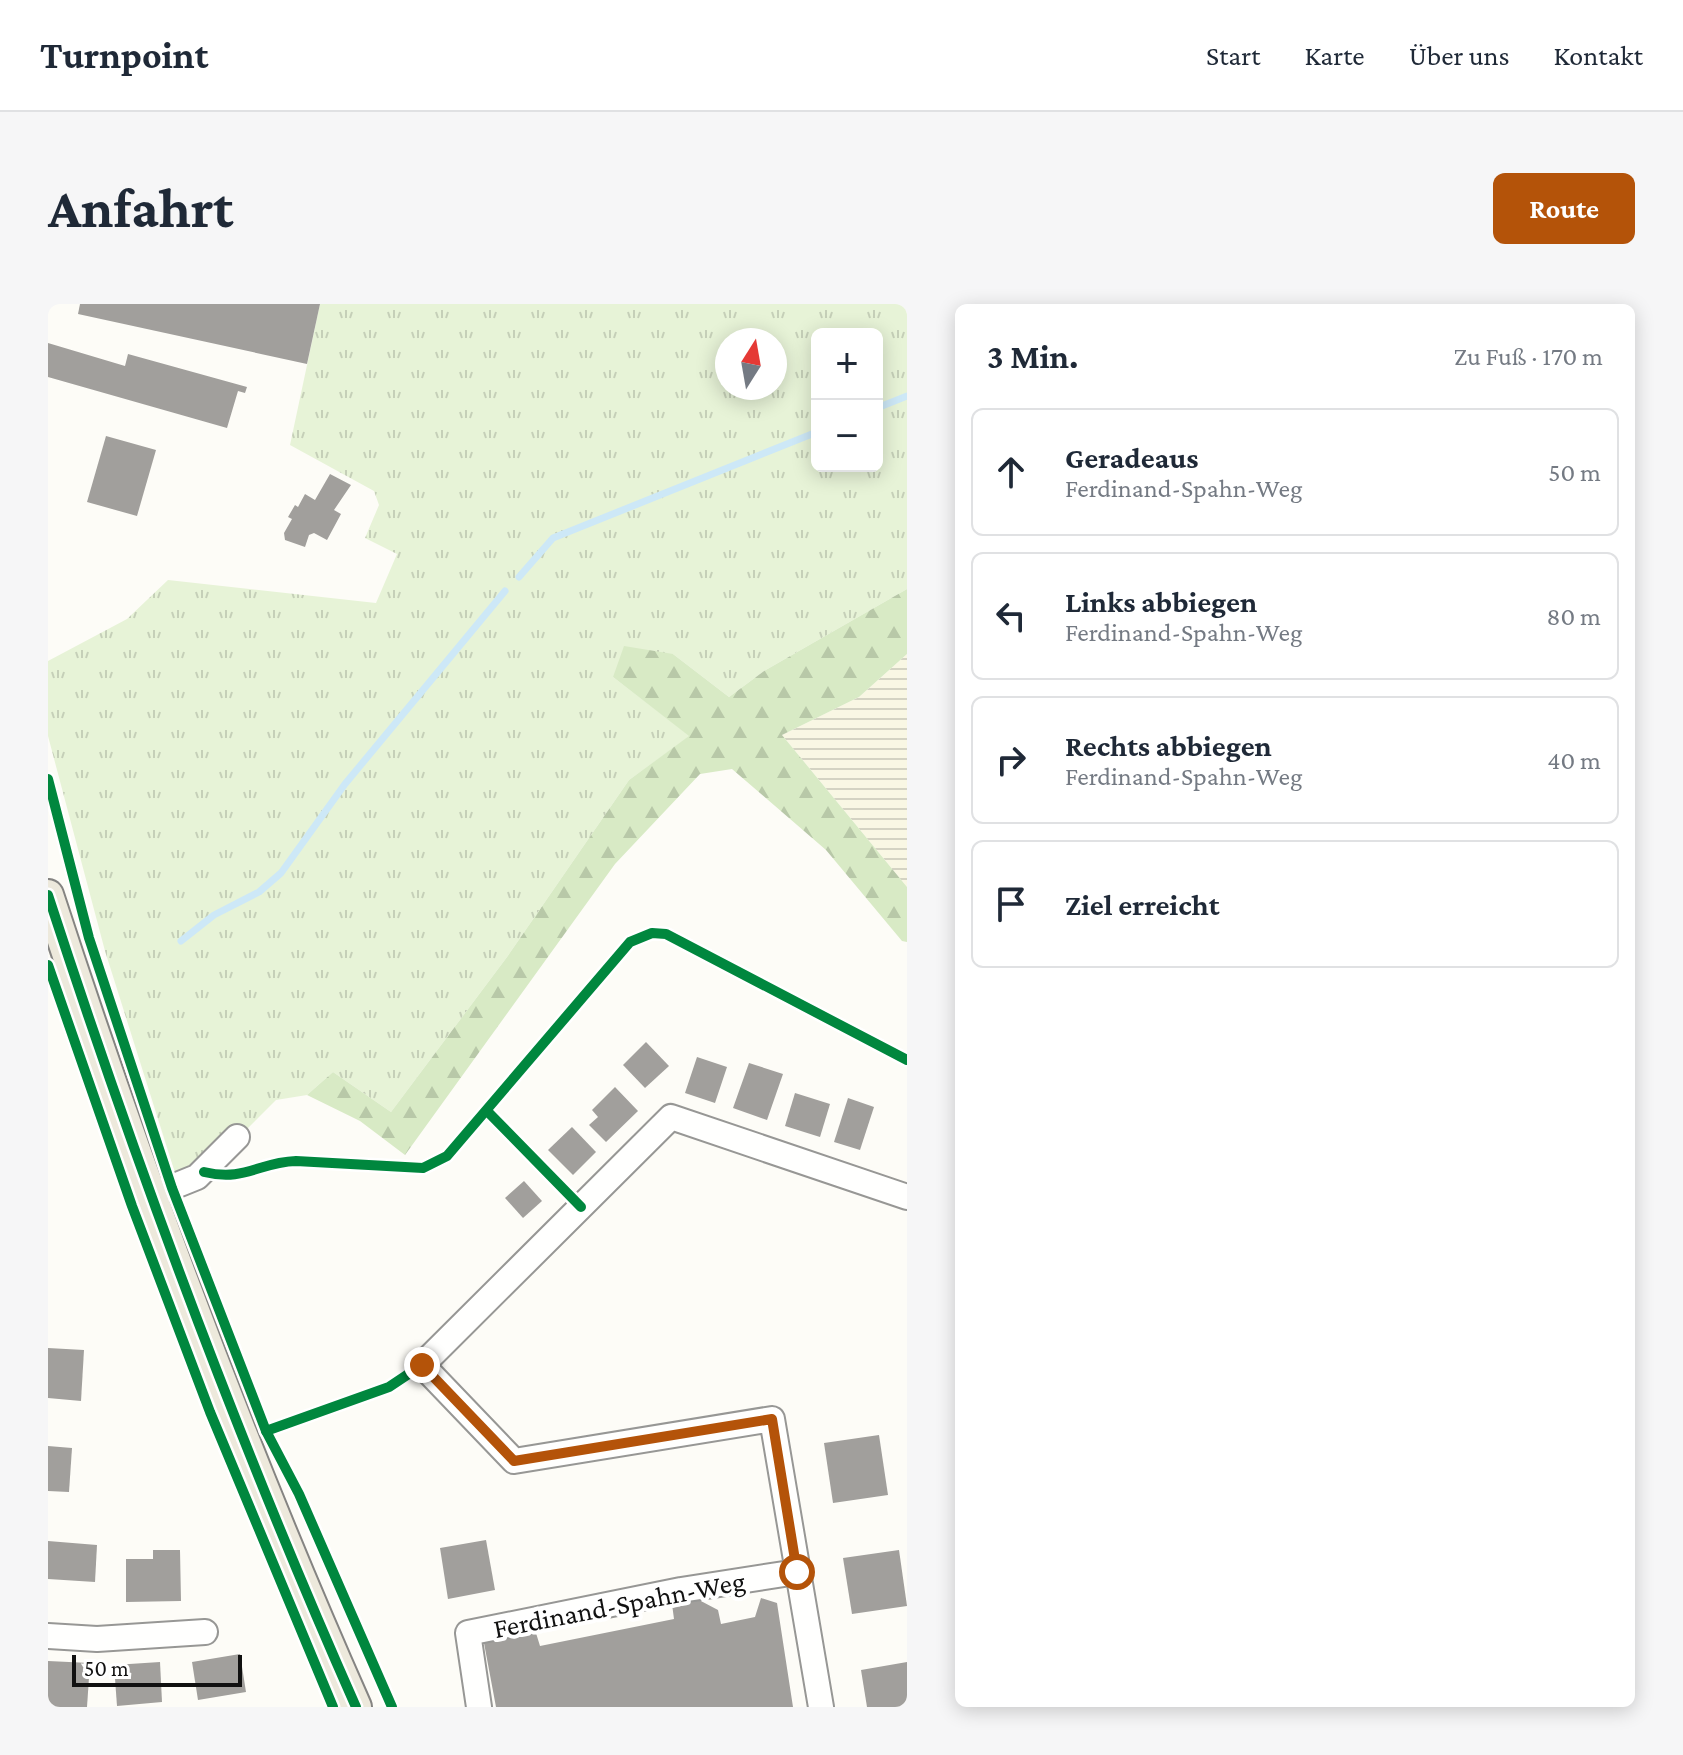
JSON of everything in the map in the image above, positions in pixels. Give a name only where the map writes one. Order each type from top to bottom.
[{"type":"main road","points":[[48,895],[150,1196],[220,1384],[356,1707]]},
{"type":"street","points":[[821,1707],[772,1419],[514,1461],[422,1365],[671,1117],[907,1197]]},
{"type":"street","points":[[150,1196],[197,1177],[237,1137]]},
{"type":"street","name":"Ferdinand-Spahn-Weg","points":[[479,1707],[468,1633],[681,1590],[797,1572]]},
{"type":"street","points":[[48,1636],[97,1639],[205,1632]]},
{"type":"shaded area","points":[[907,654],[907,887],[782,735],[859,697]]},
{"type":"green space","points":[[320,304],[907,304],[907,589],[764,671],[729,697],[673,654],[613,677],[690,736],[629,780],[507,957],[391,1112],[333,1072],[307,1095],[276,1100],[246,1130],[198,1167],[176,1176],[105,951],[48,736],[48,661],[127,619],[168,580],[376,603],[397,554],[365,538],[379,505],[374,491],[290,445]]},
{"type":"green space","points":[[907,589],[907,654],[859,697],[782,735],[907,887],[907,942],[902,941],[826,850],[732,769],[700,774],[615,864],[405,1155],[360,1121],[307,1095],[333,1072],[391,1112],[507,957],[629,780],[689,736],[613,677],[624,646],[673,654],[729,697],[764,671]]},
{"type":"building","points":[[80,304],[320,304],[307,364],[78,314]]},
{"type":"building","points":[[48,343],[125,366],[128,354],[247,387],[245,393],[238,391],[227,428],[48,377]]},
{"type":"building","points":[[106,436],[156,450],[137,516],[87,502]]},
{"type":"building","points":[[330,474],[351,485],[334,510],[341,514],[327,540],[314,533],[309,535],[305,547],[285,540],[284,533],[292,519],[288,517],[295,505],[298,507],[305,494],[315,500]]},
{"type":"building","points":[[646,1042],[669,1066],[645,1088],[623,1065]]},
{"type":"building","points":[[697,1057],[727,1067],[715,1103],[685,1093]]},
{"type":"building","points":[[749,1063],[783,1074],[767,1120],[733,1108]]},
{"type":"building","points":[[615,1087],[638,1111],[606,1142],[589,1125],[598,1117],[592,1110]]},
{"type":"building","points":[[795,1093],[830,1104],[820,1137],[785,1126]]},
{"type":"building","points":[[848,1098],[874,1107],[860,1150],[834,1142]]},
{"type":"building","points":[[572,1127],[596,1152],[573,1175],[548,1150]]},
{"type":"building","points":[[524,1181],[542,1201],[523,1218],[505,1198]]},
{"type":"building","points":[[48,1348],[84,1350],[81,1401],[48,1398]]},
{"type":"building","points":[[879,1435],[888,1495],[833,1503],[824,1443]]},
{"type":"building","points":[[48,1446],[72,1448],[69,1492],[48,1491]]},
{"type":"building","points":[[486,1540],[495,1590],[448,1599],[440,1548]]},
{"type":"building","points":[[48,1541],[97,1545],[95,1582],[48,1579]]},
{"type":"building","points":[[153,1550],[180,1550],[181,1601],[126,1602],[126,1559],[153,1559]]},
{"type":"building","points":[[899,1550],[907,1606],[852,1614],[843,1558]]},
{"type":"building","points":[[761,1598],[777,1603],[793,1707],[496,1707],[484,1643],[536,1633],[540,1646],[674,1619],[672,1604],[699,1600],[718,1610],[721,1624],[755,1617]]},
{"type":"building","points":[[240,1654],[246,1692],[198,1700],[192,1662]]},
{"type":"building","points":[[48,1661],[90,1663],[87,1707],[48,1707]]},
{"type":"building","points":[[160,1662],[162,1702],[117,1706],[114,1665]]},
{"type":"building","points":[[907,1662],[907,1707],[867,1707],[861,1670]]},
{"type":"waterway","points":[[883,406],[907,396]]},
{"type":"waterway","points":[[519,577],[553,538],[811,434]]},
{"type":"waterway","points":[[181,941],[214,915],[259,892],[281,873],[345,784],[505,591]]},
{"type":"cycle path","points":[[48,779],[89,938],[172,1188],[266,1431],[299,1494],[392,1707]]},
{"type":"cycle path","points":[[48,895],[154,1203],[230,1406],[356,1707]]},
{"type":"cycle path","points":[[204,1172],[230,1175],[296,1161],[423,1168],[447,1156],[630,942],[652,933],[666,934],[907,1060]]},
{"type":"cycle path","points":[[48,965],[132,1206],[210,1412],[333,1707]]},
{"type":"cycle path","points":[[488,1112],[581,1207]]},
{"type":"cycle path","points":[[266,1431],[389,1387],[422,1365]]},
{"type":"route","points":[[422,1365],[514,1461],[772,1419],[797,1572]]}]
